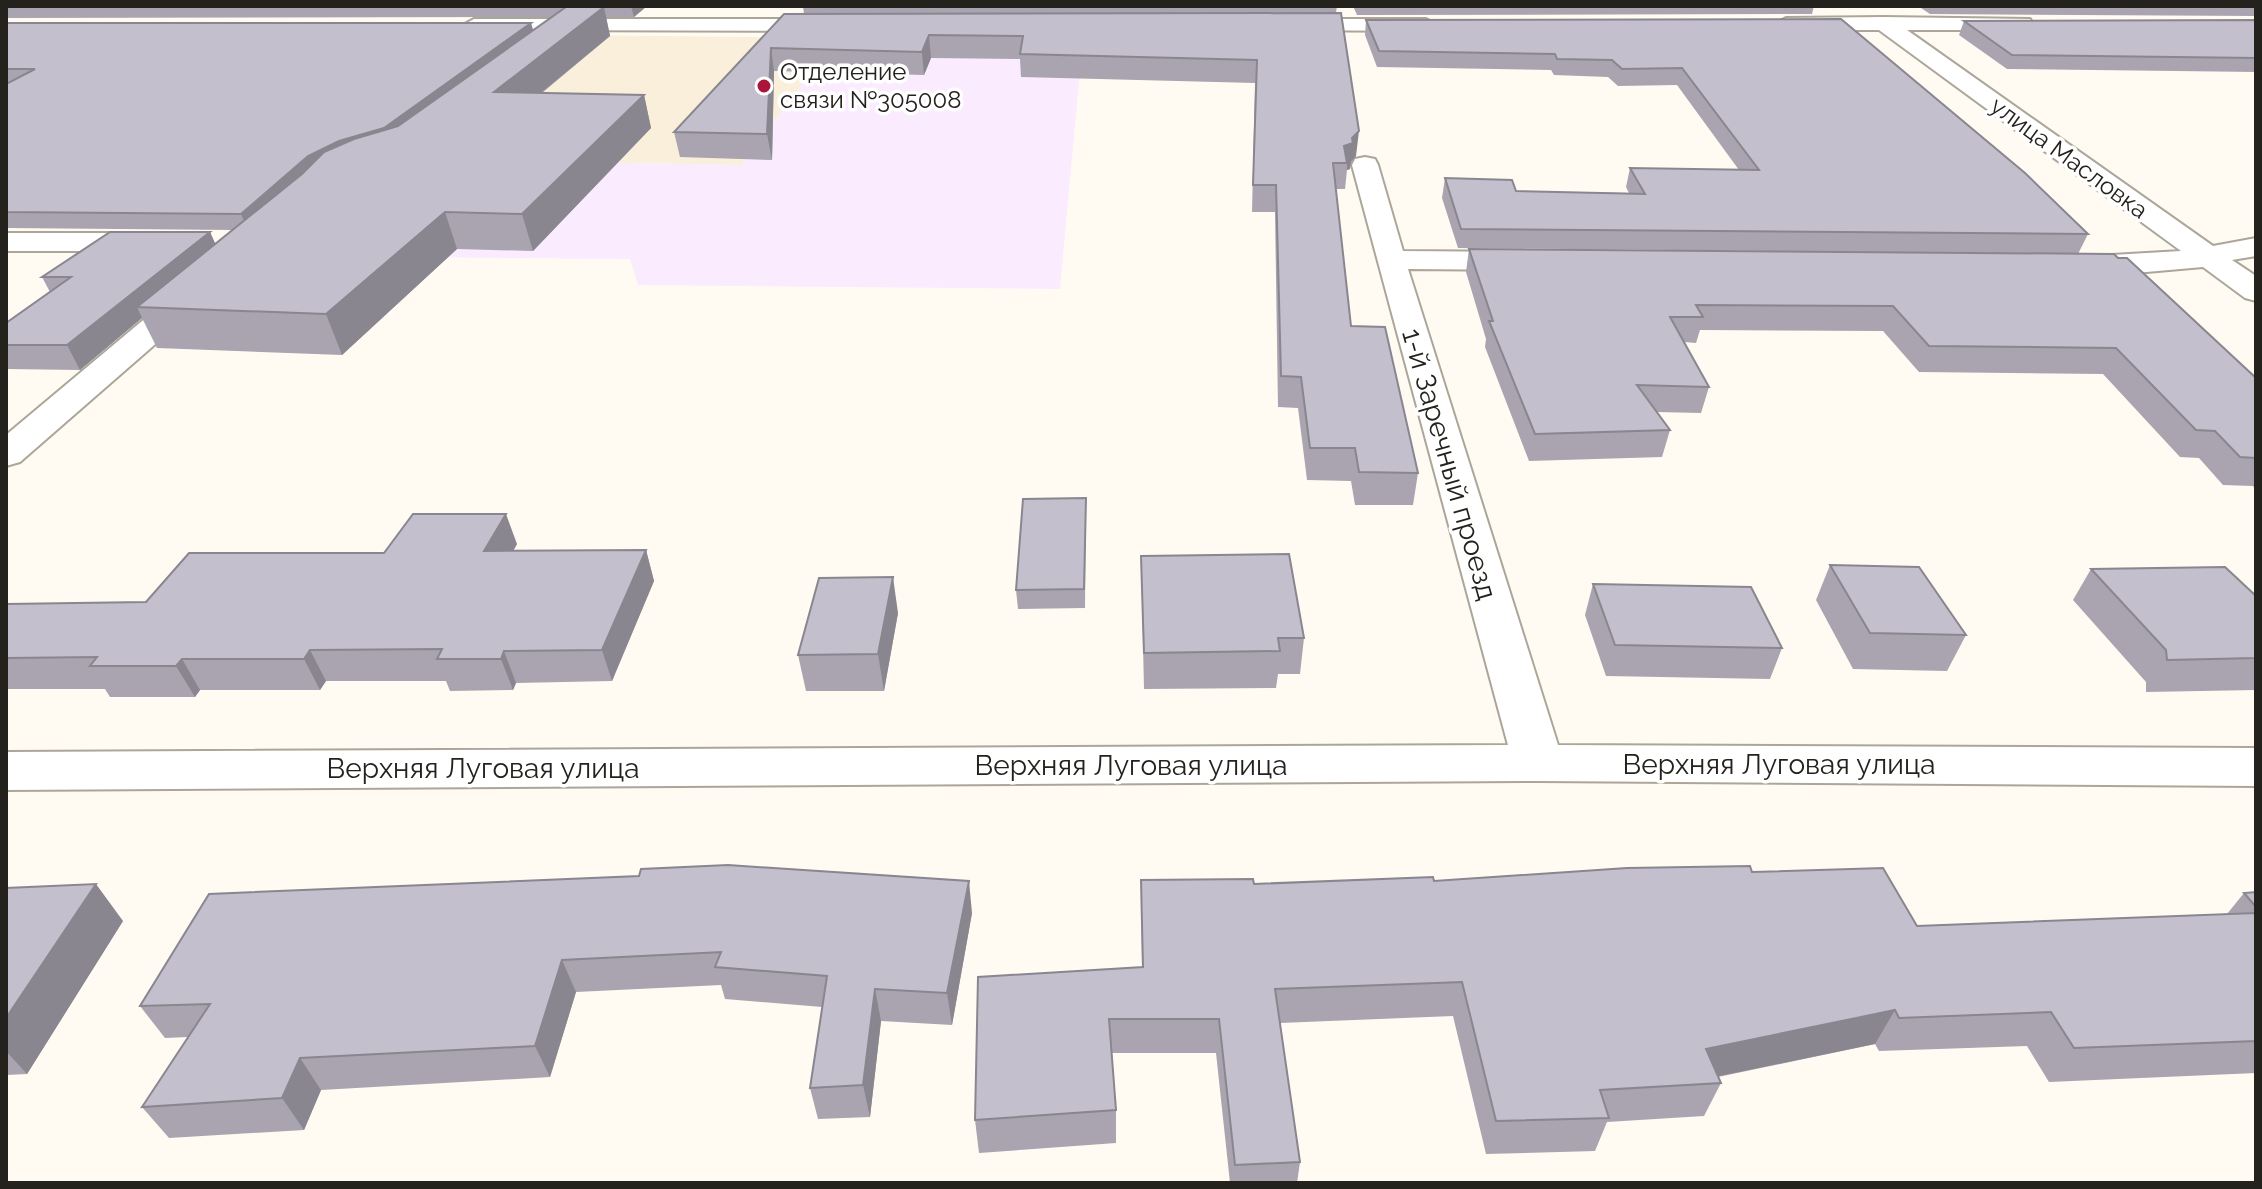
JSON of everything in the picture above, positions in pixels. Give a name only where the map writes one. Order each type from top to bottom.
[{"type":"street","name":"улица Масловка","points":[[1883,23],[2256,291]]},
{"type":"street","points":[[1771,24],[2038,24]]},
{"type":"street","points":[[460,25],[857,25]]},
{"type":"street","points":[[533,52],[569,25]]},
{"type":"street","points":[[1262,25],[1452,25]]},
{"type":"street","name":"1-й Заречный проезд","points":[[1365,165],[1538,763]]},
{"type":"street","points":[[6,242],[192,242]]},
{"type":"street","points":[[2051,266],[2130,266],[2206,257],[2239,247],[2256,247]]},
{"type":"street","points":[[1390,260],[1563,261]]},
{"type":"street","points":[[6,454],[219,273]]},
{"type":"street","name":"Верхняя Луговая улица","points":[[6,771],[1538,763],[2256,767]]},
{"type":"shaded area","points":[[571,35],[837,38],[741,165],[417,159]]},
{"type":"shaded area","points":[[837,38],[1083,38],[1060,289],[638,285],[630,259],[301,256],[417,159],[741,165]]},
{"type":"building","points":[[566,7],[604,7],[494,92],[644,95],[522,214],[445,212],[326,314],[137,307],[302,174],[324,152],[398,126]]},
{"type":"building","points":[[1341,13],[1359,131],[1352,138],[1353,143],[1344,146],[1347,163],[1333,163],[1351,326],[1385,327],[1418,473],[1359,472],[1355,448],[1310,448],[1301,377],[1281,376],[1276,185],[1253,185],[1257,60],[1020,54],[1023,36],[929,35],[922,52],[771,48],[767,134],[674,132],[784,14]]},
{"type":"building","points":[[1841,19],[2025,173],[2088,234],[1461,229],[1445,178],[1512,180],[1516,191],[1645,194],[1630,168],[1759,170],[1682,68],[1622,69],[1612,60],[1557,59],[1555,54],[1379,51],[1366,20]]},
{"type":"building","points":[[2256,20],[2256,58],[2012,55],[1964,21]]},
{"type":"building","points":[[6,23],[531,23],[384,128],[339,141],[308,156],[241,214],[6,212],[6,84],[35,69],[6,69]]},
{"type":"building","points":[[110,232],[210,232],[67,345],[6,345],[6,323],[71,277],[42,277]]},
{"type":"building","points":[[1469,249],[2114,254],[2118,258],[2127,258],[2256,378],[2256,458],[2240,457],[2215,431],[2196,430],[2116,348],[1929,346],[1893,306],[1696,305],[1703,317],[1670,317],[1709,387],[1637,385],[1670,430],[1535,434],[1489,321],[1493,321]]},
{"type":"building","points":[[1086,498],[1084,589],[1016,590],[1023,499]]},
{"type":"building","points":[[413,514],[506,514],[484,551],[646,550],[602,650],[504,651],[501,659],[437,659],[442,649],[310,650],[304,659],[182,659],[176,666],[90,666],[97,657],[6,658],[6,604],[146,602],[189,553],[384,553]]},
{"type":"building","points":[[1289,554],[1304,638],[1278,638],[1280,651],[1144,653],[1141,556]]},
{"type":"building","points":[[1830,565],[1919,567],[1966,635],[1870,633]]},
{"type":"building","points":[[2225,567],[2256,596],[2256,658],[2167,660],[2166,650],[2091,569]]},
{"type":"building","points":[[893,577],[878,654],[798,655],[819,578]]},
{"type":"building","points":[[1593,584],[1751,587],[1782,648],[1615,645]]},
{"type":"building","points":[[728,865],[969,881],[947,993],[875,989],[863,1085],[810,1088],[827,976],[715,967],[721,952],[562,960],[535,1046],[300,1058],[282,1098],[142,1107],[210,1004],[140,1006],[209,894],[639,876],[641,869]]},
{"type":"building","points":[[1750,866],[1752,872],[1883,868],[1917,926],[2256,913],[2256,1041],[2074,1048],[2051,1012],[1899,1018],[1895,1010],[1706,1049],[1721,1083],[1600,1090],[1609,1118],[1496,1121],[1462,982],[1275,989],[1300,1162],[1235,1165],[1219,1019],[1109,1019],[1116,1110],[975,1120],[978,977],[1143,967],[1141,880],[1253,879],[1254,884],[1433,877],[1434,881],[1627,868]]},
{"type":"building","points":[[96,884],[6,1018],[6,888]]},
{"type":"building","points":[[2256,892],[2256,907],[2244,893]]},
{"type":"place","name":"Отделение связи №305008","points":[[764,86]]}]
